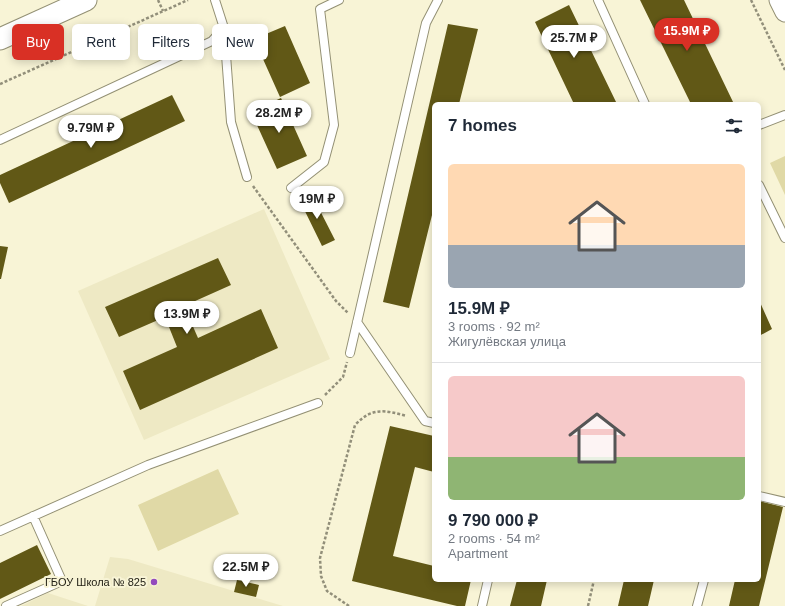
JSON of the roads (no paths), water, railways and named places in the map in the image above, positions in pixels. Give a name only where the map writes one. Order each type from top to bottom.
[{"type":"main road","points":[[0,39],[86,0]]},
{"type":"street","points":[[779,0],[785,12]]},
{"type":"lane","points":[[215,0],[223,24]]},
{"type":"lane","points":[[291,188],[324,162],[334,125],[320,9],[339,0]]},
{"type":"lane","points":[[598,0],[644,102]]},
{"type":"lane","points":[[350,353],[426,23],[435,1]]},
{"type":"lane","points":[[0,140],[212,41]]},
{"type":"lane","points":[[226,60],[231,122],[247,177]]},
{"type":"lane","points":[[761,124],[785,115]]},
{"type":"lane","points":[[761,189],[785,238]]},
{"type":"lane","points":[[357,322],[425,420],[432,422]]},
{"type":"lane","points":[[0,531],[148,465],[318,403]]},
{"type":"lane","points":[[761,496],[785,502]]},
{"type":"lane","points":[[6,606],[62,581],[33,516]]},
{"type":"lane","points":[[482,606],[488,582]]},
{"type":"lane","points":[[698,606],[704,582]]},
{"type":"place","name":"ГБОУ Школа № 825","points":[[154,582]]}]
